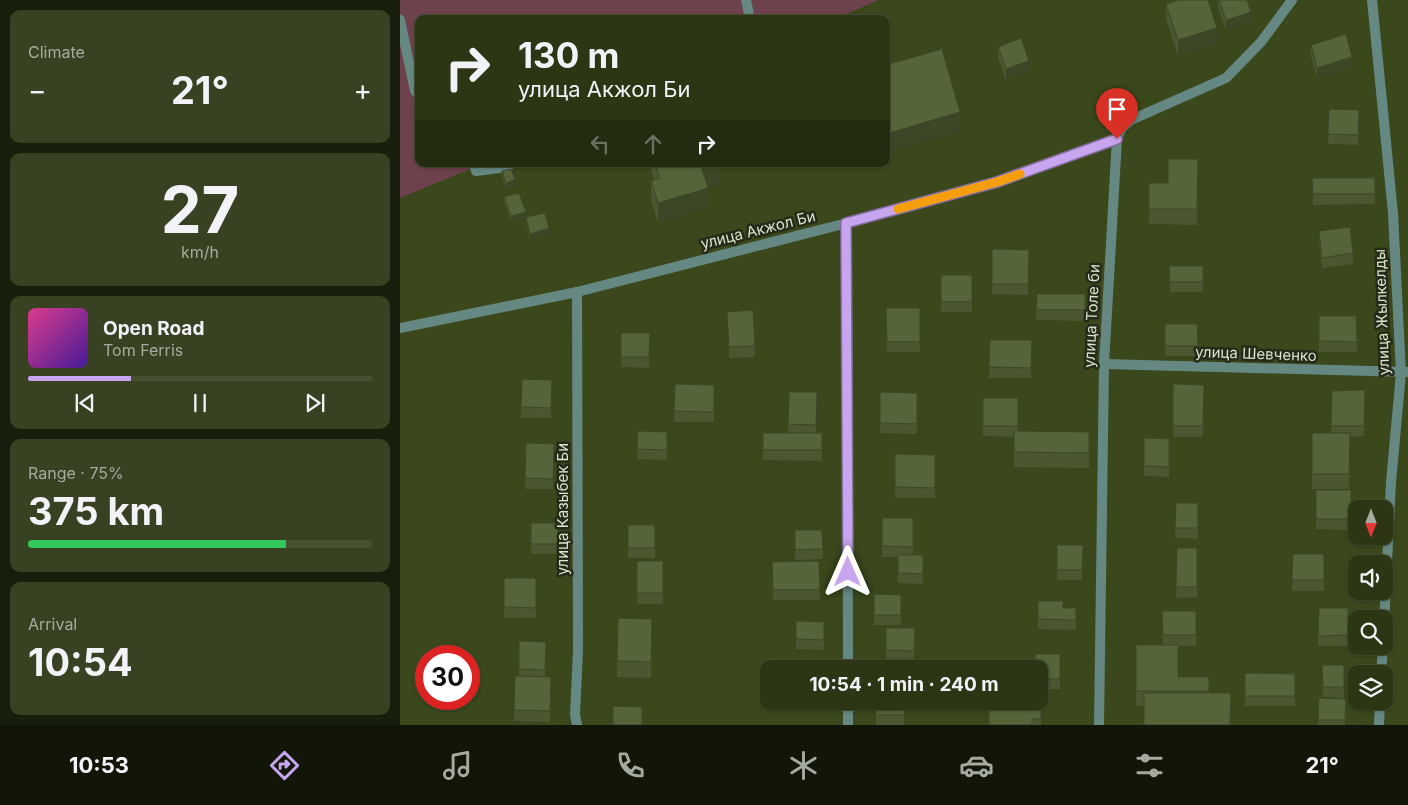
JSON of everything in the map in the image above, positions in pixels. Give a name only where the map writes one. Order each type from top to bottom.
[{"type":"street","points":[[746,0],[749,15]]},
{"type":"street","points":[[1117,139],[1122,128],[1131,120],[1226,78],[1261,42],[1292,0]]},
{"type":"street","name":"улица Жылкелды","points":[[1372,0],[1394,212],[1404,372],[1391,482],[1385,610]]},
{"type":"street","points":[[400,20],[415,91]]},
{"type":"street","name":"улица Акжол Би","points":[[400,328],[577,292],[846,223],[997,182],[1117,139]]},
{"type":"street","name":"улица Толе би","points":[[1099,725],[1104,364],[1117,139]]},
{"type":"street","points":[[475,167],[476,171],[502,167]]},
{"type":"street","points":[[846,223],[848,660]]},
{"type":"street","name":"улица Казыбек Би","points":[[577,292],[578,650],[575,715],[577,725]]},
{"type":"street","name":"улица Шевченко","points":[[1104,364],[1404,372]]},
{"type":"street","points":[[848,710],[848,725]]},
{"type":"street","points":[[1379,725],[1380,710]]},
{"type":"shaded area","points":[[400,0],[879,0],[843,15],[415,15],[415,167],[475,167],[400,198]]},
{"type":"building","points":[[1179,0],[1208,0],[1217,28],[1178,40],[1166,4]]},
{"type":"building","points":[[1219,0],[1247,0],[1251,12],[1226,20]]},
{"type":"building","points":[[1346,34],[1352,57],[1317,68],[1311,45]]},
{"type":"building","points":[[1021,38],[1029,61],[1006,69],[998,47]]},
{"type":"building","points":[[942,49],[960,112],[890,133],[890,64]]},
{"type":"building","points":[[1329,109],[1359,110],[1358,135],[1328,134]]},
{"type":"building","points":[[1168,159],[1198,159],[1197,209],[1149,209],[1149,183],[1168,183]]},
{"type":"building","points":[[656,167],[709,167],[702,169],[708,188],[658,203],[651,181],[660,178]]},
{"type":"building","points":[[511,169],[515,180],[506,183],[502,171]]},
{"type":"building","points":[[1312,178],[1375,178],[1375,194],[1313,194]]},
{"type":"building","points":[[519,193],[526,212],[511,216],[504,197]]},
{"type":"building","points":[[545,213],[549,228],[530,234],[526,217]]},
{"type":"building","points":[[1350,227],[1353,253],[1322,258],[1319,231]]},
{"type":"building","points":[[992,249],[1029,250],[1028,284],[992,284]]},
{"type":"building","points":[[1169,266],[1203,266],[1203,282],[1170,282]]},
{"type":"building","points":[[941,275],[972,275],[972,302],[941,302]]},
{"type":"building","points":[[1037,294],[1085,294],[1085,310],[1036,310]]},
{"type":"building","points":[[886,308],[920,308],[920,342],[887,342]]},
{"type":"building","points":[[753,310],[755,346],[729,347],[727,312]]},
{"type":"building","points":[[1319,316],[1356,316],[1357,342],[1319,341]]},
{"type":"building","points":[[1165,324],[1197,324],[1198,346],[1165,346]]},
{"type":"building","points":[[621,333],[650,333],[649,357],[621,357]]},
{"type":"building","points":[[990,340],[1032,340],[1031,368],[989,367]]},
{"type":"building","points":[[522,379],[552,380],[551,408],[521,407]]},
{"type":"building","points":[[675,384],[714,385],[714,412],[674,411]]},
{"type":"building","points":[[1173,384],[1204,385],[1203,426],[1173,426]]},
{"type":"building","points":[[1365,390],[1364,426],[1331,426],[1332,391]]},
{"type":"building","points":[[789,392],[817,392],[816,425],[788,424]]},
{"type":"building","points":[[880,392],[917,393],[917,424],[880,423]]},
{"type":"building","points":[[983,398],[1018,398],[1018,426],[983,426]]},
{"type":"building","points":[[638,431],[667,432],[667,450],[637,449]]},
{"type":"building","points":[[1014,431],[1089,432],[1089,453],[1014,452]]},
{"type":"building","points":[[763,433],[822,433],[822,450],[763,450]]},
{"type":"building","points":[[1312,433],[1350,433],[1349,474],[1312,474]]},
{"type":"building","points":[[1144,438],[1169,439],[1169,467],[1144,466]]},
{"type":"building","points":[[526,443],[554,444],[553,479],[525,478]]},
{"type":"building","points":[[895,454],[935,455],[935,488],[895,487]]},
{"type":"building","points":[[1316,490],[1351,490],[1351,500],[1348,500],[1348,519],[1316,519]]},
{"type":"building","points":[[1176,503],[1198,503],[1198,528],[1175,528]]},
{"type":"building","points":[[882,518],[913,518],[913,547],[882,546]]},
{"type":"building","points":[[531,523],[558,523],[558,544],[531,544]]},
{"type":"building","points":[[628,525],[655,525],[655,548],[628,548]]},
{"type":"building","points":[[795,530],[822,530],[823,549],[795,550]]},
{"type":"building","points":[[1057,545],[1083,545],[1082,570],[1057,570]]},
{"type":"building","points":[[1177,548],[1197,548],[1197,587],[1176,587]]},
{"type":"building","points":[[1293,554],[1324,554],[1324,580],[1292,580]]},
{"type":"building","points":[[898,555],[923,555],[923,574],[898,573]]},
{"type":"building","points":[[637,561],[663,561],[663,593],[637,593]]},
{"type":"building","points":[[819,561],[820,590],[773,590],[772,562]]},
{"type":"building","points":[[504,578],[536,578],[536,608],[504,607]]},
{"type":"building","points":[[874,594],[901,595],[901,615],[874,615]]},
{"type":"building","points":[[1038,601],[1063,601],[1063,608],[1076,608],[1076,620],[1038,619]]},
{"type":"building","points":[[1319,608],[1348,608],[1348,635],[1318,636]]},
{"type":"building","points":[[1162,611],[1196,611],[1196,635],[1163,635]]},
{"type":"building","points":[[618,618],[652,619],[651,662],[617,661]]},
{"type":"building","points":[[796,621],[824,622],[824,640],[796,639]]},
{"type":"building","points":[[886,628],[915,628],[914,651],[886,650]]},
{"type":"building","points":[[519,641],[546,642],[545,670],[519,669]]},
{"type":"building","points":[[1136,645],[1178,645],[1178,677],[1209,677],[1209,691],[1136,691]]},
{"type":"building","points":[[1035,654],[1060,654],[1060,679],[1048,679],[1048,660],[1035,660]]},
{"type":"building","points":[[1322,665],[1344,665],[1344,687],[1323,687]]},
{"type":"building","points":[[1245,673],[1295,674],[1295,696],[1245,696]]},
{"type":"building","points":[[515,676],[551,677],[550,711],[514,710]]},
{"type":"building","points":[[1144,693],[1231,693],[1230,725],[1144,725]]},
{"type":"building","points":[[1319,698],[1346,699],[1345,720],[1318,720]]},
{"type":"building","points":[[613,706],[642,707],[642,725],[613,725]]},
{"type":"building","points":[[876,710],[904,710],[904,715],[876,715]]},
{"type":"building","points":[[989,710],[1041,710],[1041,719],[1032,719],[1032,725],[989,725]]},
{"type":"slow traffic","points":[[898,209],[1020,174]]},
{"type":"route","points":[[848,572],[846,223],[997,182],[1117,139]]}]
